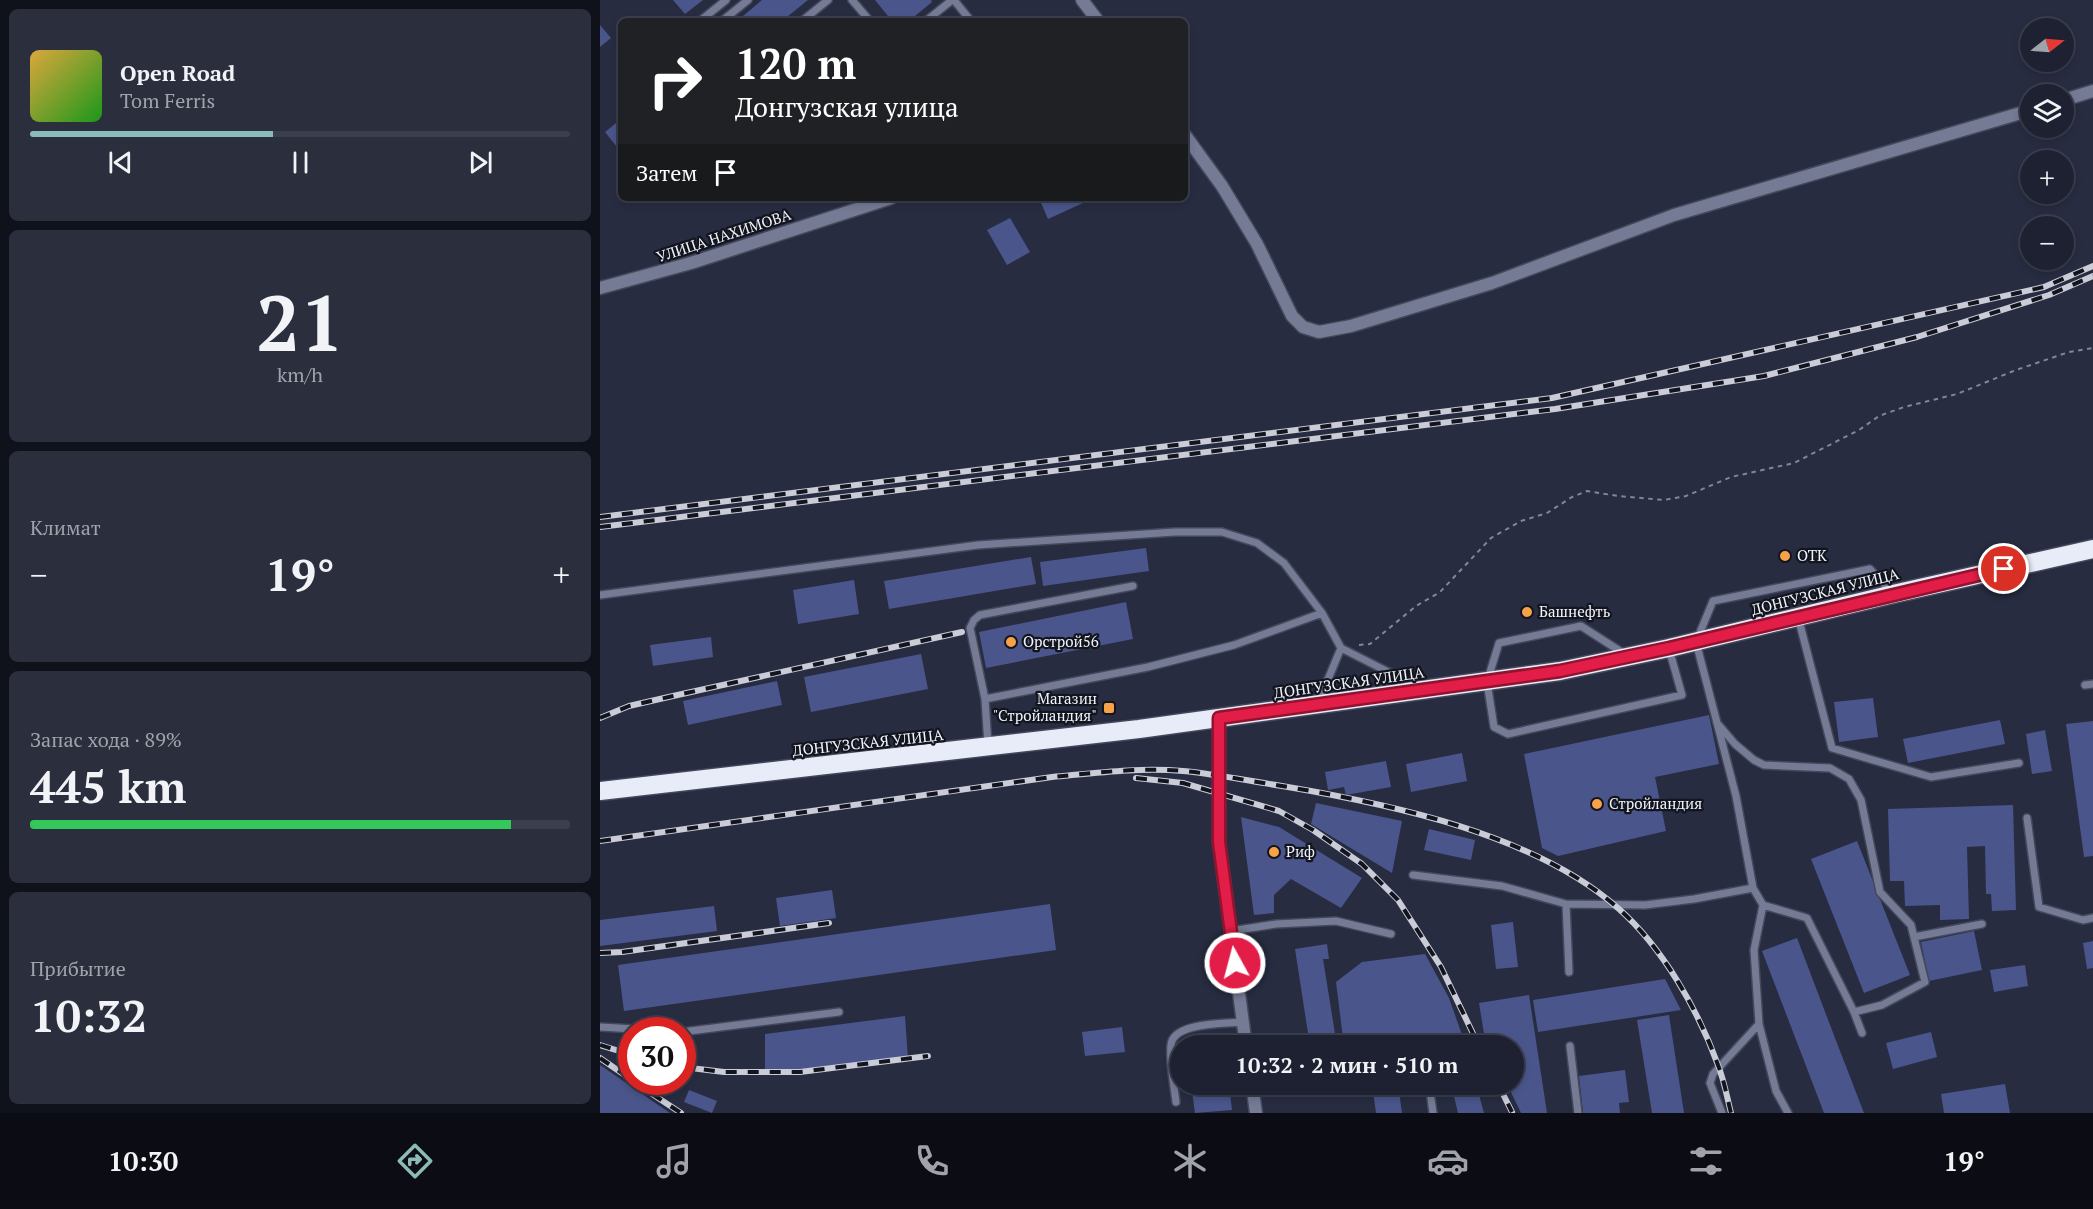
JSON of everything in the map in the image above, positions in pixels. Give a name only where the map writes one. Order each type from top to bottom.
[{"type":"highway","name":"ДОНГУЗСКАЯ УЛИЦА","points":[[600,790],[988,747],[1424,691],[1560,671],[1696,642],[1893,594],[2093,549]]},
{"type":"street","points":[[1082,0],[1096,18]]},
{"type":"street","points":[[2074,97],[2093,91]]},
{"type":"street","points":[[1188,139],[1222,186],[1257,244],[1292,316],[1303,327],[1319,332],[1351,326],[1492,284],[1674,215],[2020,113]]},
{"type":"street","name":"УЛИЦА НАХИМОВА","points":[[600,288],[691,263],[882,201]]},
{"type":"street","points":[[1219,718],[1219,842],[1245,1035]]},
{"type":"street","points":[[1254,1095],[1256,1113]]},
{"type":"lane","points":[[704,18],[726,0]]},
{"type":"lane","points":[[726,18],[748,0]]},
{"type":"lane","points":[[806,18],[828,0]]},
{"type":"lane","points":[[852,0],[867,18]]},
{"type":"lane","points":[[930,18],[953,0],[968,18]]},
{"type":"lane","points":[[600,595],[978,545],[1175,532],[1222,532],[1257,543],[1284,563],[1322,613],[1341,648],[1424,691]]},
{"type":"lane","points":[[1788,1113],[1776,1091],[1759,1024],[1754,950],[1763,905],[1753,888],[1736,796],[1696,642],[1713,601],[1870,569],[1893,594]]},
{"type":"lane","points":[[988,747],[985,699],[970,628],[974,620],[980,615],[1133,586]]},
{"type":"lane","points":[[985,699],[1149,667],[1234,645],[1322,613]]},
{"type":"lane","points":[[1798,617],[1832,748],[1931,777],[2019,763]]},
{"type":"lane","points":[[1628,656],[1581,626],[1499,643],[1486,682],[1494,727],[1508,734],[1682,695],[1669,648]]},
{"type":"lane","points":[[1317,705],[1341,648]]},
{"type":"lane","points":[[2085,685],[2093,684]]},
{"type":"lane","points":[[1716,722],[1754,760],[1764,765],[1830,768],[1849,779],[1861,800],[1881,892],[1911,925],[1924,982],[1882,1005],[1854,1012]]},
{"type":"lane","points":[[2027,818],[2039,907],[2083,920],[2093,918]]},
{"type":"lane","points":[[1413,875],[1502,886],[1566,904],[1645,905],[1753,888]]},
{"type":"lane","points":[[1566,904],[1569,972]]},
{"type":"lane","points":[[1763,905],[1807,918],[1854,1012],[1862,1033]]},
{"type":"lane","points":[[1231,931],[1276,924],[1336,921],[1391,934]]},
{"type":"lane","points":[[1914,937],[1982,924]]},
{"type":"lane","points":[[696,1030],[839,1012]]},
{"type":"lane","points":[[1176,1102],[1170,1044],[1174,1034],[1185,1028],[1243,1022]]},
{"type":"lane","points":[[1722,1113],[1710,1083],[1713,1074],[1759,1024]]},
{"type":"lane","points":[[600,1026],[618,1027]]},
{"type":"lane","points":[[1570,1046],[1578,1113]]},
{"type":"lane","points":[[1431,1095],[1433,1113]]},
{"type":"path","points":[[1341,648],[1371,644],[1416,606],[1440,592],[1491,538],[1521,521],[1547,513],[1572,496],[1587,492],[1664,500],[1686,496],[1731,477],[1794,463],[1879,416],[1904,407],[1957,394],[2069,352],[2093,348]]},
{"type":"building","points":[[673,0],[703,0],[685,14]]},
{"type":"building","points":[[762,0],[808,0],[786,18],[741,18]]},
{"type":"building","points":[[875,0],[931,0],[932,2],[913,18],[890,18]]},
{"type":"building","points":[[600,25],[611,38],[600,47]]},
{"type":"building","points":[[618,121],[618,148],[605,132]]},
{"type":"building","points":[[1040,201],[1082,201],[1083,203],[1048,219]]},
{"type":"building","points":[[1010,218],[1030,252],[1007,265],[987,230]]},
{"type":"building","points":[[1146,548],[1149,571],[1043,586],[1040,562]]},
{"type":"building","points":[[1031,557],[1036,584],[889,609],[884,581]]},
{"type":"building","points":[[854,580],[859,614],[798,624],[793,590]]},
{"type":"building","points":[[1126,602],[1133,639],[986,668],[979,632]]},
{"type":"building","points":[[711,637],[713,657],[653,666],[650,645]]},
{"type":"building","points":[[921,654],[928,689],[811,712],[804,677]]},
{"type":"building","points":[[777,681],[782,705],[688,725],[683,701]]},
{"type":"building","points":[[1873,698],[1878,737],[1839,742],[1834,702]]},
{"type":"building","name":"Стройландия","points":[[1709,715],[1719,764],[1655,777],[1666,831],[1558,856],[1542,848],[1524,754]]},
{"type":"building","points":[[2000,720],[2005,744],[1908,763],[1903,739]]},
{"type":"building","points":[[2093,721],[2093,856],[2084,857],[2066,724]]},
{"type":"building","points":[[2045,730],[2052,771],[2032,774],[2026,734]]},
{"type":"building","points":[[1462,753],[1467,781],[1411,792],[1406,764]]},
{"type":"building","points":[[1386,761],[1391,787],[1346,795],[1344,787],[1328,790],[1325,772]]},
{"type":"building","points":[[1316,803],[1402,821],[1392,873],[1311,824]]},
{"type":"building","points":[[2013,805],[2016,910],[1992,911],[1991,894],[1986,894],[1985,846],[1967,847],[1969,919],[1940,920],[1940,905],[1905,906],[1904,881],[1890,881],[1888,809]]},
{"type":"building","points":[[1241,817],[1279,827],[1362,878],[1341,908],[1291,879],[1274,895],[1274,913],[1254,915]]},
{"type":"building","points":[[1429,829],[1475,840],[1471,860],[1424,850]]},
{"type":"building","points":[[1857,841],[1910,975],[1864,993],[1811,859]]},
{"type":"building","points":[[832,890],[836,918],[780,926],[776,898]]},
{"type":"building","points":[[1050,904],[1056,950],[624,1011],[618,965]]},
{"type":"building","points":[[714,906],[717,931],[600,946],[600,920]]},
{"type":"building","points":[[1513,922],[1518,967],[1496,969],[1491,925]]},
{"type":"building","points":[[1974,931],[1982,970],[1929,981],[1921,942]]},
{"type":"building","points":[[1797,938],[1864,1113],[1824,1113],[1762,951]]},
{"type":"building","points":[[2093,941],[2093,968],[2087,969],[2083,943]]},
{"type":"building","points":[[1327,944],[1329,959],[1323,959],[1335,1035],[1308,1035],[1295,949]]},
{"type":"building","points":[[1425,954],[1449,998],[1462,1035],[1343,1035],[1336,982],[1362,962]]},
{"type":"building","points":[[2025,965],[2028,986],[1994,992],[1990,970]]},
{"type":"building","points":[[1665,979],[1681,1010],[1538,1032],[1533,1000]]},
{"type":"building","points":[[1529,995],[1547,1113],[1521,1113],[1512,1095],[1524,1095],[1524,1035],[1484,1035],[1479,1003]]},
{"type":"building","points":[[1669,1015],[1684,1113],[1652,1113],[1637,1020]]},
{"type":"building","points":[[905,1016],[908,1059],[765,1073],[765,1034]]},
{"type":"building","points":[[1122,1027],[1125,1052],[1085,1056],[1082,1032]]},
{"type":"building","points":[[1931,1032],[1937,1057],[1893,1069],[1886,1043]]},
{"type":"building","points":[[600,1065],[618,1077],[618,1095],[644,1095],[670,1113],[600,1113]]},
{"type":"building","points":[[1625,1070],[1629,1102],[1619,1103],[1620,1113],[1583,1113],[1579,1076]]},
{"type":"building","points":[[2005,1084],[2010,1113],[1944,1113],[1941,1094]]},
{"type":"building","points":[[696,1093],[717,1101],[712,1113],[684,1102],[687,1095],[696,1095]]},
{"type":"building","points":[[1193,1095],[1230,1095],[1232,1110],[1195,1113]]},
{"type":"building","points":[[1374,1095],[1400,1095],[1402,1113],[1376,1113]]},
{"type":"building","points":[[1454,1095],[1479,1095],[1484,1113],[1458,1113]]},
{"type":"railway","points":[[600,517],[1552,398],[2044,287],[2093,266]]},
{"type":"railway","points":[[600,527],[1555,409],[1764,376],[1917,337],[2049,295],[2093,276]]},
{"type":"railway","points":[[600,718],[629,706],[962,632]]},
{"type":"railway","points":[[600,841],[1052,777],[1134,770],[1183,771],[1220,776],[1324,793],[1414,813],[1460,826],[1546,861],[1585,883],[1619,909],[1650,942],[1678,981],[1710,1044],[1724,1083],[1731,1113]]},
{"type":"railway","points":[[1136,778],[1183,783],[1279,811],[1313,830],[1362,864],[1398,900],[1441,967],[1474,1035]]},
{"type":"railway","points":[[600,953],[622,952],[829,923]]},
{"type":"railway","points":[[600,1045],[618,1051]]},
{"type":"railway","points":[[696,1069],[724,1072],[800,1072],[928,1056]]},
{"type":"railway","points":[[600,1058],[618,1070]]},
{"type":"railway","points":[[654,1095],[681,1113]]},
{"type":"railway","points":[[1504,1095],[1512,1112]]},
{"type":"place","name":"ОТК","points":[[1785,556]]},
{"type":"place","name":"Башнефть","points":[[1527,612]]},
{"type":"place","name":"Орстрой56","points":[[1011,642]]},
{"type":"place","name":"Магазин \"Стройландия\"","points":[[1109,708]]},
{"type":"place","name":"Стройландия","points":[[1597,804]]},
{"type":"place","name":"Риф","points":[[1274,852]]},
{"type":"route","points":[[1235,963],[1219,842],[1219,718],[1560,671],[1669,648],[2004,569]]}]
